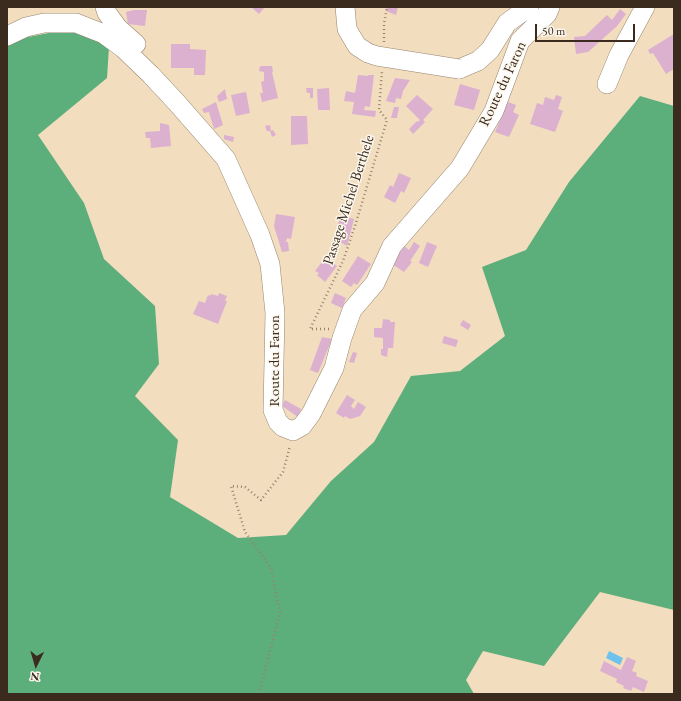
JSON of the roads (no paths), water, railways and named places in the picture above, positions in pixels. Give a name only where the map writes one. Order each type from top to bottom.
[{"type":"street","points":[[105,7],[118,28],[139,47],[151,75]]},
{"type":"street","points":[[345,7],[346,28],[357,46],[368,53],[377,56],[459,69],[478,61],[490,50],[507,23],[529,7]]},
{"type":"street","name":"Route du Faron","points":[[7,36],[26,27],[44,23],[76,23],[104,34],[123,48],[151,75],[226,159],[260,235],[270,264],[275,313],[273,410],[278,422],[283,427],[293,431],[302,426],[311,414],[334,368],[342,338],[352,310],[375,283],[392,246],[460,168],[494,111],[520,41],[547,14],[550,7]]},
{"type":"street","points":[[607,84],[619,55],[645,7]]},
{"type":"water","points":[[609,651],[623,658],[620,665],[606,658]]}]
